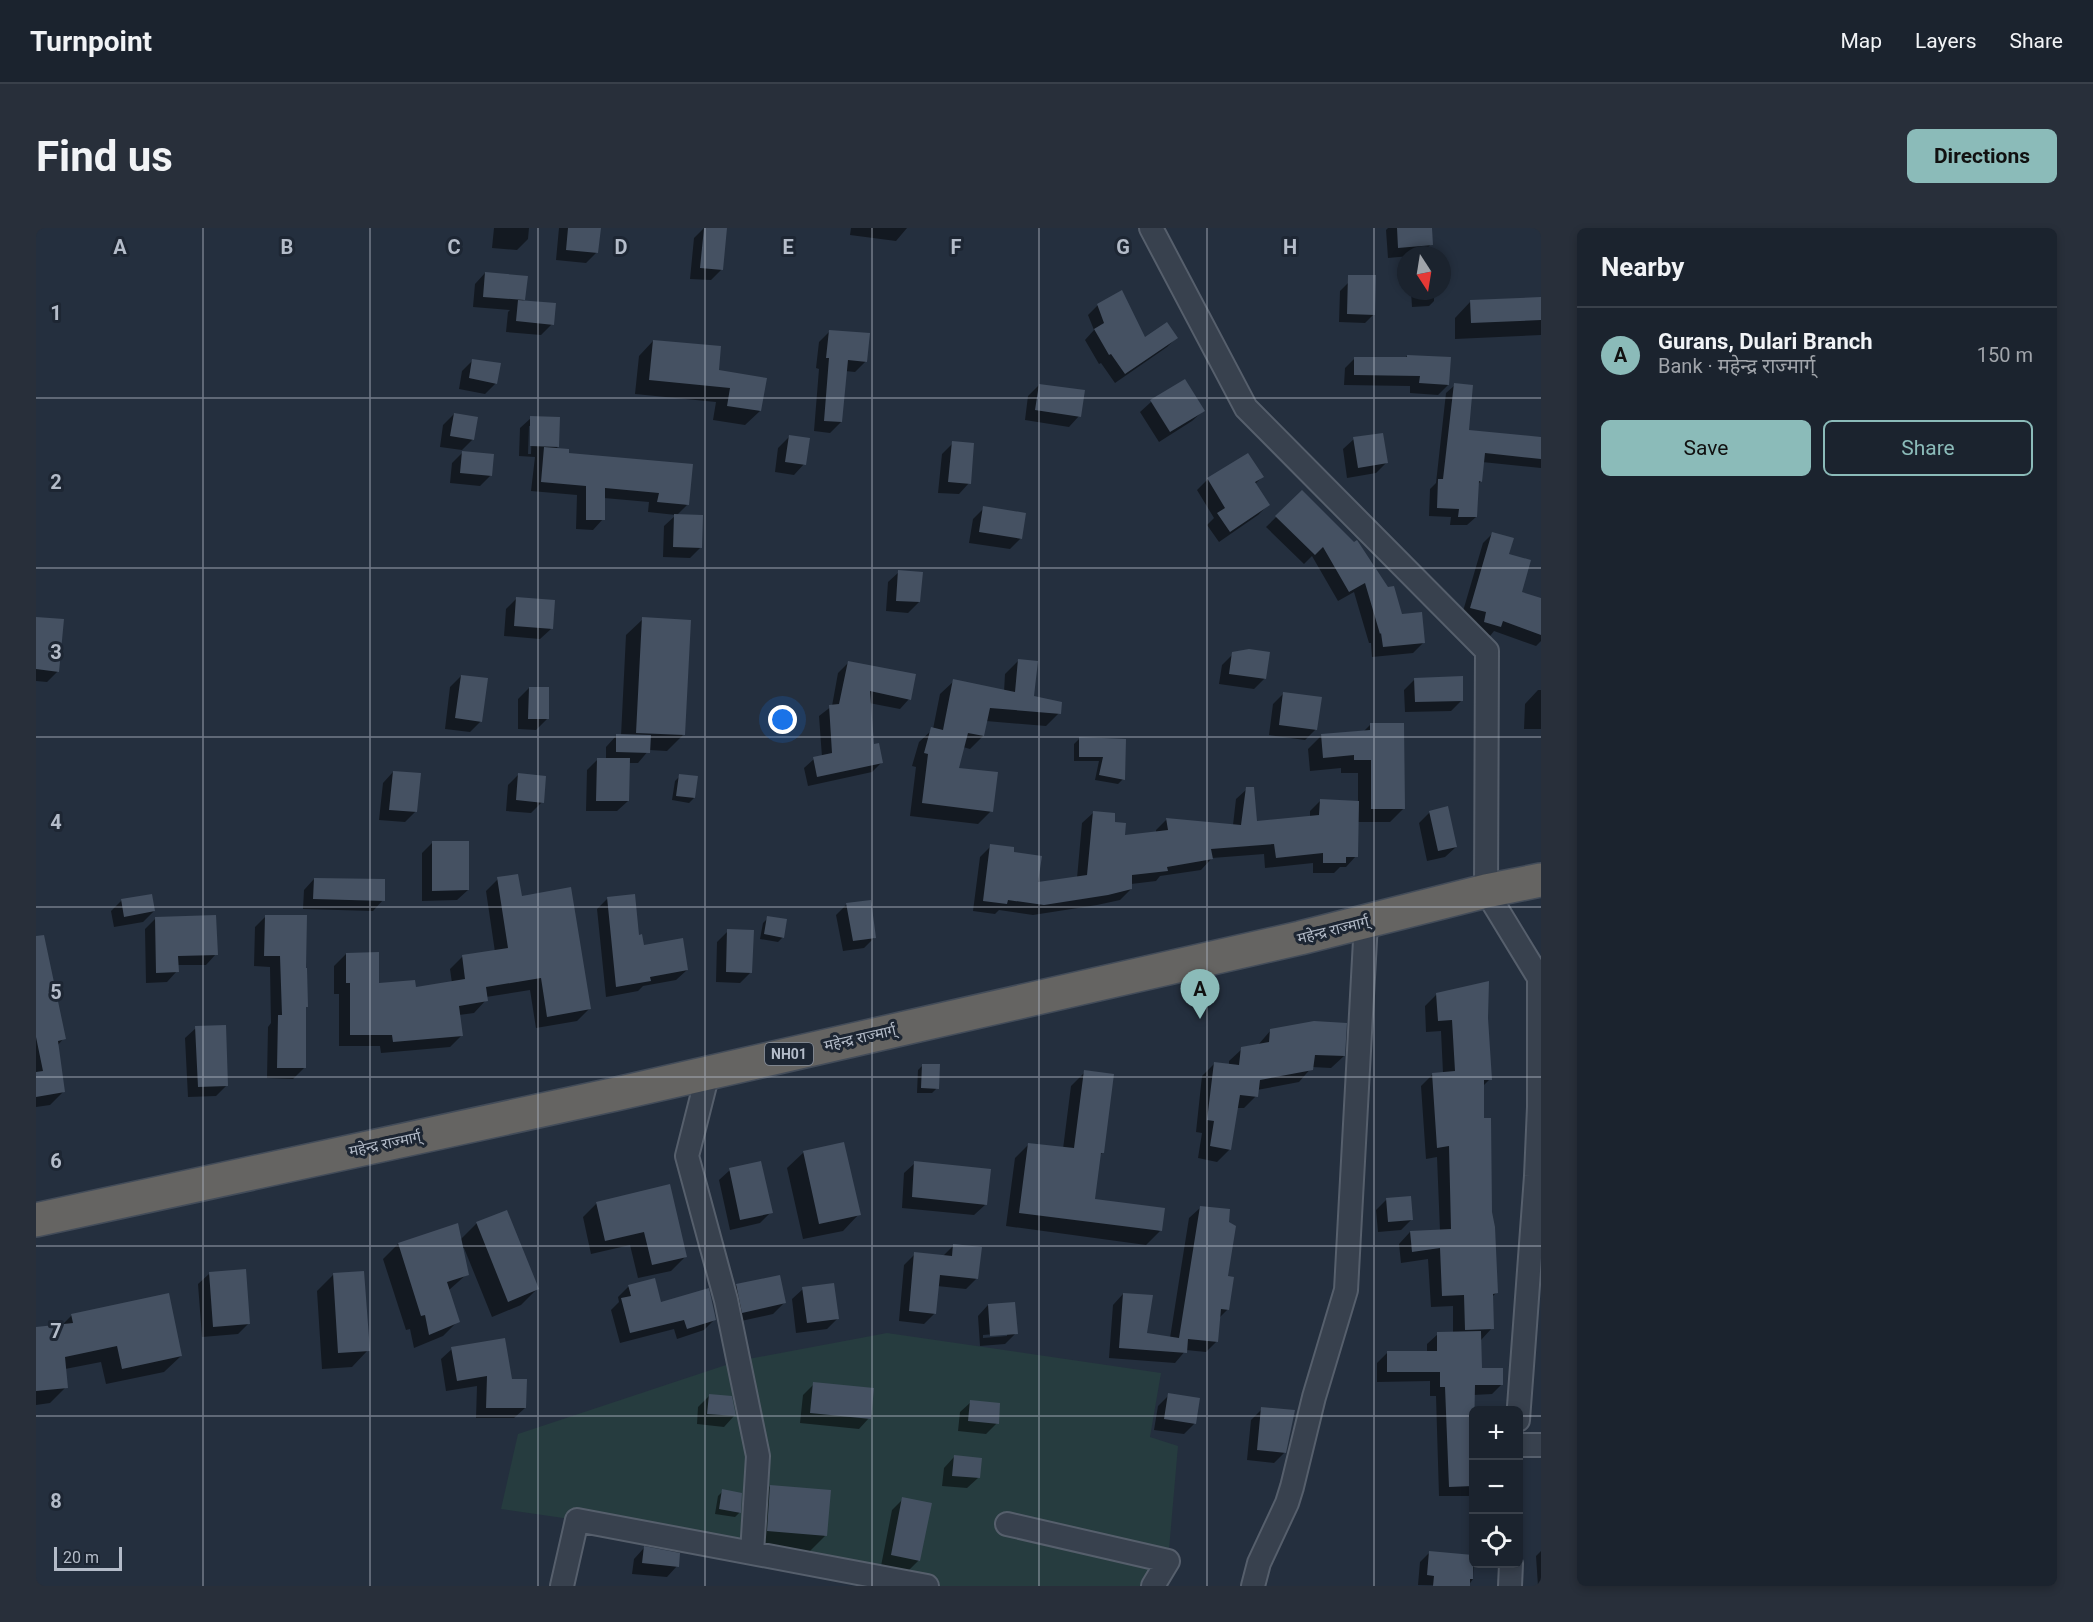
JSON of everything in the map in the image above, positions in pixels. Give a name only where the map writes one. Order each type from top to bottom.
[{"type":"highway","name":"महेन्द्र राज्मार्ग्","points":[[36,1220],[708,1073],[1300,938],[1486,891],[1541,880]]},
{"type":"street","points":[[1151,228],[1246,408],[1487,651],[1486,891],[1539,978],[1538,1175],[1519,1406]]},
{"type":"street","points":[[1252,1586],[1259,1563],[1287,1503],[1314,1397],[1346,1290],[1366,922]]},
{"type":"street","points":[[708,1073],[687,1156],[726,1300],[758,1456],[752,1553]]},
{"type":"street","points":[[1523,1445],[1541,1445]]},
{"type":"street","points":[[562,1586],[577,1520],[927,1586]]},
{"type":"street","points":[[1007,1524],[1168,1561],[1153,1586]]},
{"type":"street","points":[[1510,1586],[1511,1568]]},
{"type":"green space","points":[[887,1333],[1161,1373],[1150,1437],[1178,1446],[1168,1561],[1153,1586],[927,1586],[577,1520],[501,1509],[518,1434],[738,1361]]},
{"type":"building","points":[[568,228],[601,228],[598,253],[566,250]]},
{"type":"building","points":[[704,228],[727,228],[723,270],[700,268]]},
{"type":"building","points":[[1397,228],[1432,228],[1433,245],[1398,246]]},
{"type":"building","points":[[485,272],[528,276],[525,300],[483,297]]},
{"type":"building","points":[[1348,275],[1376,275],[1375,315],[1347,314]]},
{"type":"building","points":[[1122,290],[1145,337],[1167,322],[1178,338],[1125,374],[1111,354],[1109,355],[1094,329],[1104,323],[1097,304]]},
{"type":"building","points":[[1541,297],[1541,320],[1471,323],[1470,300]]},
{"type":"building","points":[[518,300],[556,303],[554,325],[516,321]]},
{"type":"building","points":[[829,330],[870,333],[867,362],[848,360],[842,422],[824,421]]},
{"type":"building","points":[[653,340],[721,346],[719,370],[767,378],[761,411],[727,406],[730,388],[649,380]]},
{"type":"building","points":[[1407,355],[1451,357],[1449,385],[1419,383],[1420,376],[1354,375],[1354,357],[1407,357]]},
{"type":"building","points":[[472,359],[501,363],[497,384],[469,378]]},
{"type":"building","points":[[1185,379],[1205,411],[1170,432],[1150,400]]},
{"type":"building","points":[[1454,383],[1473,385],[1469,430],[1541,437],[1541,459],[1485,453],[1482,482],[1479,481],[1477,517],[1458,517],[1459,509],[1437,508],[1438,479],[1443,479]]},
{"type":"building","points":[[1039,384],[1085,390],[1081,417],[1035,410]]},
{"type":"building","points":[[454,413],[478,417],[474,440],[450,436]]},
{"type":"building","points":[[530,416],[560,417],[559,447],[530,446]]},
{"type":"building","points":[[1383,433],[1388,463],[1358,468],[1353,437]]},
{"type":"building","points":[[789,435],[810,438],[806,465],[785,462]]},
{"type":"building","points":[[952,441],[974,443],[971,484],[948,482]]},
{"type":"building","points":[[544,447],[569,449],[569,453],[693,464],[689,505],[657,502],[659,493],[605,488],[605,520],[586,520],[586,486],[541,482]]},
{"type":"building","points":[[462,451],[494,454],[492,476],[460,473]]},
{"type":"building","points":[[1248,453],[1264,477],[1255,482],[1270,505],[1230,532],[1217,513],[1225,508],[1207,478]]},
{"type":"building","points":[[1302,490],[1354,542],[1357,540],[1388,587],[1394,586],[1402,614],[1422,612],[1425,643],[1383,647],[1381,633],[1365,583],[1349,592],[1323,547],[1315,555],[1275,516]]},
{"type":"building","points":[[983,506],[1026,513],[1022,539],[979,532]]},
{"type":"building","points":[[674,514],[703,515],[702,548],[673,547]]},
{"type":"building","points":[[1492,532],[1514,538],[1509,554],[1531,560],[1522,592],[1541,598],[1541,635],[1503,621],[1501,627],[1484,622],[1486,612],[1470,608]]},
{"type":"building","points":[[898,570],[923,572],[920,602],[896,601]]},
{"type":"building","points":[[516,597],[555,600],[553,629],[514,626]]},
{"type":"building","points":[[36,617],[64,619],[59,672],[36,669]]},
{"type":"building","points":[[642,617],[691,620],[685,735],[636,733]]},
{"type":"building","points":[[1249,649],[1270,652],[1266,679],[1229,674],[1232,652]]},
{"type":"building","points":[[1018,659],[1038,661],[1034,696],[1062,702],[1061,714],[990,708],[984,736],[968,733],[959,768],[998,772],[993,812],[922,803],[928,754],[924,753],[931,727],[943,730],[953,679],[1015,692]]},
{"type":"building","points":[[848,661],[916,674],[911,700],[870,691],[874,744],[879,743],[883,763],[817,777],[813,757],[832,753],[829,705],[839,704]]},
{"type":"building","points":[[461,675],[488,678],[482,722],[455,718]]},
{"type":"building","points":[[1463,676],[1463,701],[1415,702],[1414,678]]},
{"type":"building","points":[[529,687],[549,687],[549,719],[528,719]]},
{"type":"building","points":[[1283,692],[1322,697],[1317,730],[1279,725]]},
{"type":"building","points":[[1370,723],[1404,723],[1405,809],[1371,809],[1371,760],[1354,760],[1354,755],[1323,758],[1321,734],[1370,730]]},
{"type":"building","points":[[616,734],[651,735],[650,753],[616,752]]},
{"type":"building","points":[[1079,737],[1126,739],[1125,780],[1099,775],[1103,757],[1079,757]]},
{"type":"building","points":[[597,758],[630,758],[629,801],[596,801]]},
{"type":"building","points":[[393,771],[421,773],[417,812],[389,810]]},
{"type":"building","points":[[518,773],[546,776],[544,803],[516,800]]},
{"type":"building","points":[[679,774],[698,776],[695,798],[676,796]]},
{"type":"building","points":[[1246,787],[1254,787],[1257,821],[1319,815],[1320,799],[1359,801],[1358,857],[1346,857],[1346,863],[1323,863],[1323,853],[1276,858],[1274,844],[1211,849],[1213,859],[1167,867],[1168,871],[1132,875],[1132,889],[1108,895],[1044,905],[1008,900],[1007,904],[983,901],[990,844],[1014,847],[1014,852],[1042,856],[1038,882],[1087,875],[1093,811],[1115,813],[1115,822],[1126,823],[1125,835],[1168,830],[1166,818],[1241,825]]},
{"type":"building","points":[[1448,806],[1457,847],[1438,851],[1429,811]]},
{"type":"building","points":[[432,841],[469,841],[469,890],[432,891]]},
{"type":"building","points":[[518,874],[522,896],[571,887],[591,1009],[547,1017],[541,978],[486,987],[488,1001],[459,1006],[463,1036],[393,1042],[392,1035],[350,1035],[350,983],[346,983],[346,953],[379,952],[379,983],[415,980],[416,987],[465,979],[462,955],[508,948],[497,877]]},
{"type":"building","points":[[314,878],[385,879],[385,901],[313,899]]},
{"type":"building","points":[[152,894],[155,911],[124,917],[121,899]]},
{"type":"building","points":[[635,894],[639,935],[642,934],[644,945],[683,938],[688,970],[650,977],[651,981],[616,987],[607,897]]},
{"type":"building","points":[[871,900],[876,938],[853,941],[846,903]]},
{"type":"building","points":[[216,915],[218,955],[178,956],[179,972],[156,973],[155,917]]},
{"type":"building","points":[[265,915],[307,915],[306,1068],[277,1068],[278,1015],[282,1015],[280,956],[264,956]]},
{"type":"building","points":[[767,916],[787,919],[784,938],[764,934]]},
{"type":"building","points":[[727,929],[754,930],[752,973],[726,972]]},
{"type":"building","points":[[44,935],[66,1039],[58,1041],[65,1092],[36,1097],[36,1072],[43,1071],[36,1037],[36,936]]},
{"type":"building","points":[[1489,981],[1488,1018],[1492,1080],[1484,1080],[1484,1118],[1491,1118],[1492,1212],[1495,1227],[1498,1293],[1493,1294],[1494,1329],[1465,1330],[1464,1295],[1442,1296],[1440,1248],[1412,1252],[1410,1231],[1451,1229],[1449,1146],[1437,1148],[1432,1073],[1455,1071],[1452,1020],[1438,1021],[1436,993]]},
{"type":"building","points":[[1314,1021],[1347,1023],[1345,1056],[1315,1055],[1313,1070],[1260,1080],[1258,1097],[1240,1095],[1231,1150],[1210,1146],[1214,1121],[1207,1120],[1214,1062],[1239,1065],[1241,1047],[1269,1042],[1270,1029]]},
{"type":"building","points":[[226,1025],[228,1086],[198,1087],[195,1026]]},
{"type":"building","points":[[922,1064],[940,1064],[939,1089],[921,1088]]},
{"type":"building","points":[[1084,1070],[1114,1074],[1104,1153],[1101,1153],[1095,1199],[1165,1208],[1162,1231],[1019,1213],[1028,1143],[1074,1148]]},
{"type":"building","points":[[844,1142],[861,1215],[819,1224],[803,1151]]},
{"type":"building","points":[[761,1161],[773,1213],[740,1220],[729,1168]]},
{"type":"building","points":[[914,1161],[991,1169],[987,1205],[912,1197]]},
{"type":"building","points":[[670,1184],[687,1257],[652,1265],[644,1232],[605,1241],[596,1202]]},
{"type":"building","points":[[1411,1196],[1413,1220],[1388,1222],[1386,1198]]},
{"type":"building","points":[[1200,1206],[1230,1209],[1229,1222],[1236,1226],[1228,1276],[1234,1277],[1229,1310],[1221,1309],[1218,1342],[1188,1339],[1187,1353],[1119,1348],[1123,1293],[1153,1295],[1147,1333],[1179,1338]]},
{"type":"building","points":[[507,1210],[539,1289],[508,1302],[476,1222]]},
{"type":"building","points":[[458,1223],[469,1275],[447,1282],[460,1322],[429,1335],[425,1315],[421,1316],[398,1243]]},
{"type":"building","points":[[953,1244],[982,1247],[978,1279],[940,1275],[936,1314],[909,1311],[914,1252],[952,1256]]},
{"type":"building","points":[[246,1269],[250,1324],[213,1327],[209,1272]]},
{"type":"building","points":[[364,1271],[370,1351],[338,1353],[333,1273]]},
{"type":"building","points":[[780,1275],[786,1303],[742,1313],[736,1284]]},
{"type":"building","points":[[655,1278],[661,1302],[709,1288],[716,1320],[687,1329],[684,1320],[630,1333],[621,1298],[631,1296],[628,1285]]},
{"type":"building","points":[[834,1283],[839,1319],[807,1323],[802,1287]]},
{"type":"building","points":[[169,1293],[182,1356],[122,1369],[117,1346],[65,1357],[68,1388],[36,1391],[36,1327],[73,1323],[71,1314]]},
{"type":"building","points":[[1015,1302],[1018,1334],[990,1336],[988,1304]]},
{"type":"building","points":[[1481,1331],[1482,1368],[1503,1368],[1503,1385],[1475,1385],[1475,1406],[1469,1406],[1469,1486],[1449,1487],[1445,1387],[1440,1387],[1440,1372],[1387,1372],[1387,1351],[1437,1351],[1437,1332]]},
{"type":"building","points":[[505,1338],[512,1379],[527,1379],[526,1408],[486,1408],[487,1376],[457,1381],[451,1347]]},
{"type":"building","points":[[813,1382],[874,1388],[871,1419],[810,1413]]},
{"type":"building","points":[[1168,1393],[1200,1398],[1196,1424],[1164,1419]]},
{"type":"building","points":[[709,1394],[732,1396],[736,1416],[707,1414]]},
{"type":"building","points":[[970,1400],[1000,1403],[999,1424],[968,1421]]},
{"type":"building","points":[[1261,1407],[1295,1410],[1286,1453],[1257,1450]]},
{"type":"building","points":[[954,1455],[982,1458],[980,1478],[952,1476]]},
{"type":"building","points":[[770,1485],[831,1490],[827,1536],[767,1531]]},
{"type":"building","points":[[722,1489],[742,1493],[741,1513],[719,1509]]},
{"type":"building","points":[[902,1497],[932,1503],[920,1561],[891,1555]]},
{"type":"building","points":[[644,1546],[680,1553],[679,1567],[642,1563]]},
{"type":"building","points":[[1429,1551],[1469,1555],[1469,1568],[1473,1568],[1473,1579],[1470,1579],[1470,1586],[1433,1586],[1434,1576],[1427,1575]]},
{"type":"place","name":"Gurans, Dulari Branch","points":[[1200,1019]]}]
